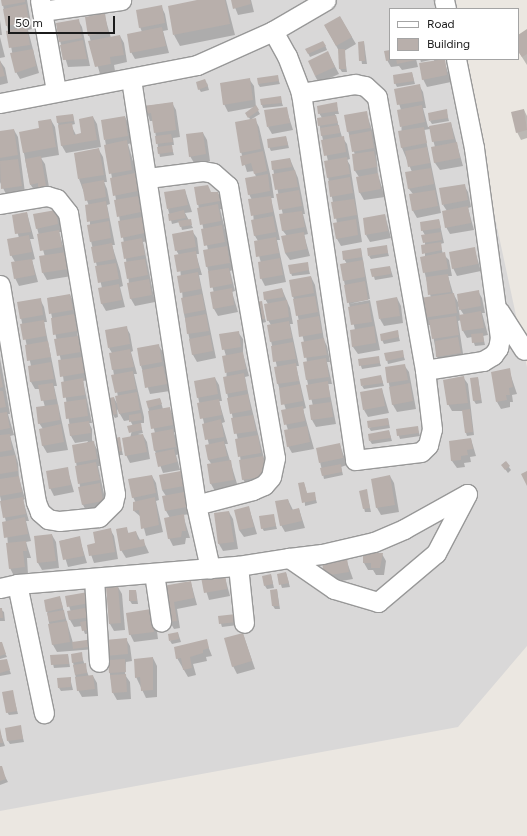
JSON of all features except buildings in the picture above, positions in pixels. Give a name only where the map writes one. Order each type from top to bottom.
[{"type":"street","points":[[56,92],[41,6],[119,0]]},
{"type":"street","points":[[0,103],[131,79],[196,65],[273,32],[326,0]]},
{"type":"street","points":[[273,32],[287,56],[301,93],[356,460],[421,452],[428,446],[432,429],[425,370],[377,97],[365,86],[355,84],[301,93]]},
{"type":"street","points":[[425,370],[483,361],[493,355],[498,348],[500,338],[498,310],[474,148],[456,60]]},
{"type":"street","points":[[131,79],[148,178],[196,505],[210,568]]},
{"type":"street","points":[[148,178],[203,171],[217,176],[228,186],[275,458],[271,477],[264,484],[253,490],[196,505]]},
{"type":"street","points":[[0,204],[47,196],[60,201],[68,213],[115,494],[113,504],[99,517],[59,521],[48,519],[40,512],[36,502],[3,334],[0,285]]},
{"type":"street","points":[[498,310],[524,350]]},
{"type":"street","points":[[44,713],[9,586],[238,566],[289,558],[322,554],[374,542],[404,529],[467,494],[436,554],[378,602],[334,589],[289,558]]},
{"type":"street","points":[[238,566],[244,623]]},
{"type":"street","points":[[154,573],[161,621]]},
{"type":"street","points":[[94,578],[99,662]]},
{"type":"shaded area","points":[[0,0],[448,0],[450,8],[389,8],[389,60],[461,60],[527,367],[527,646],[458,727],[0,811]]}]
